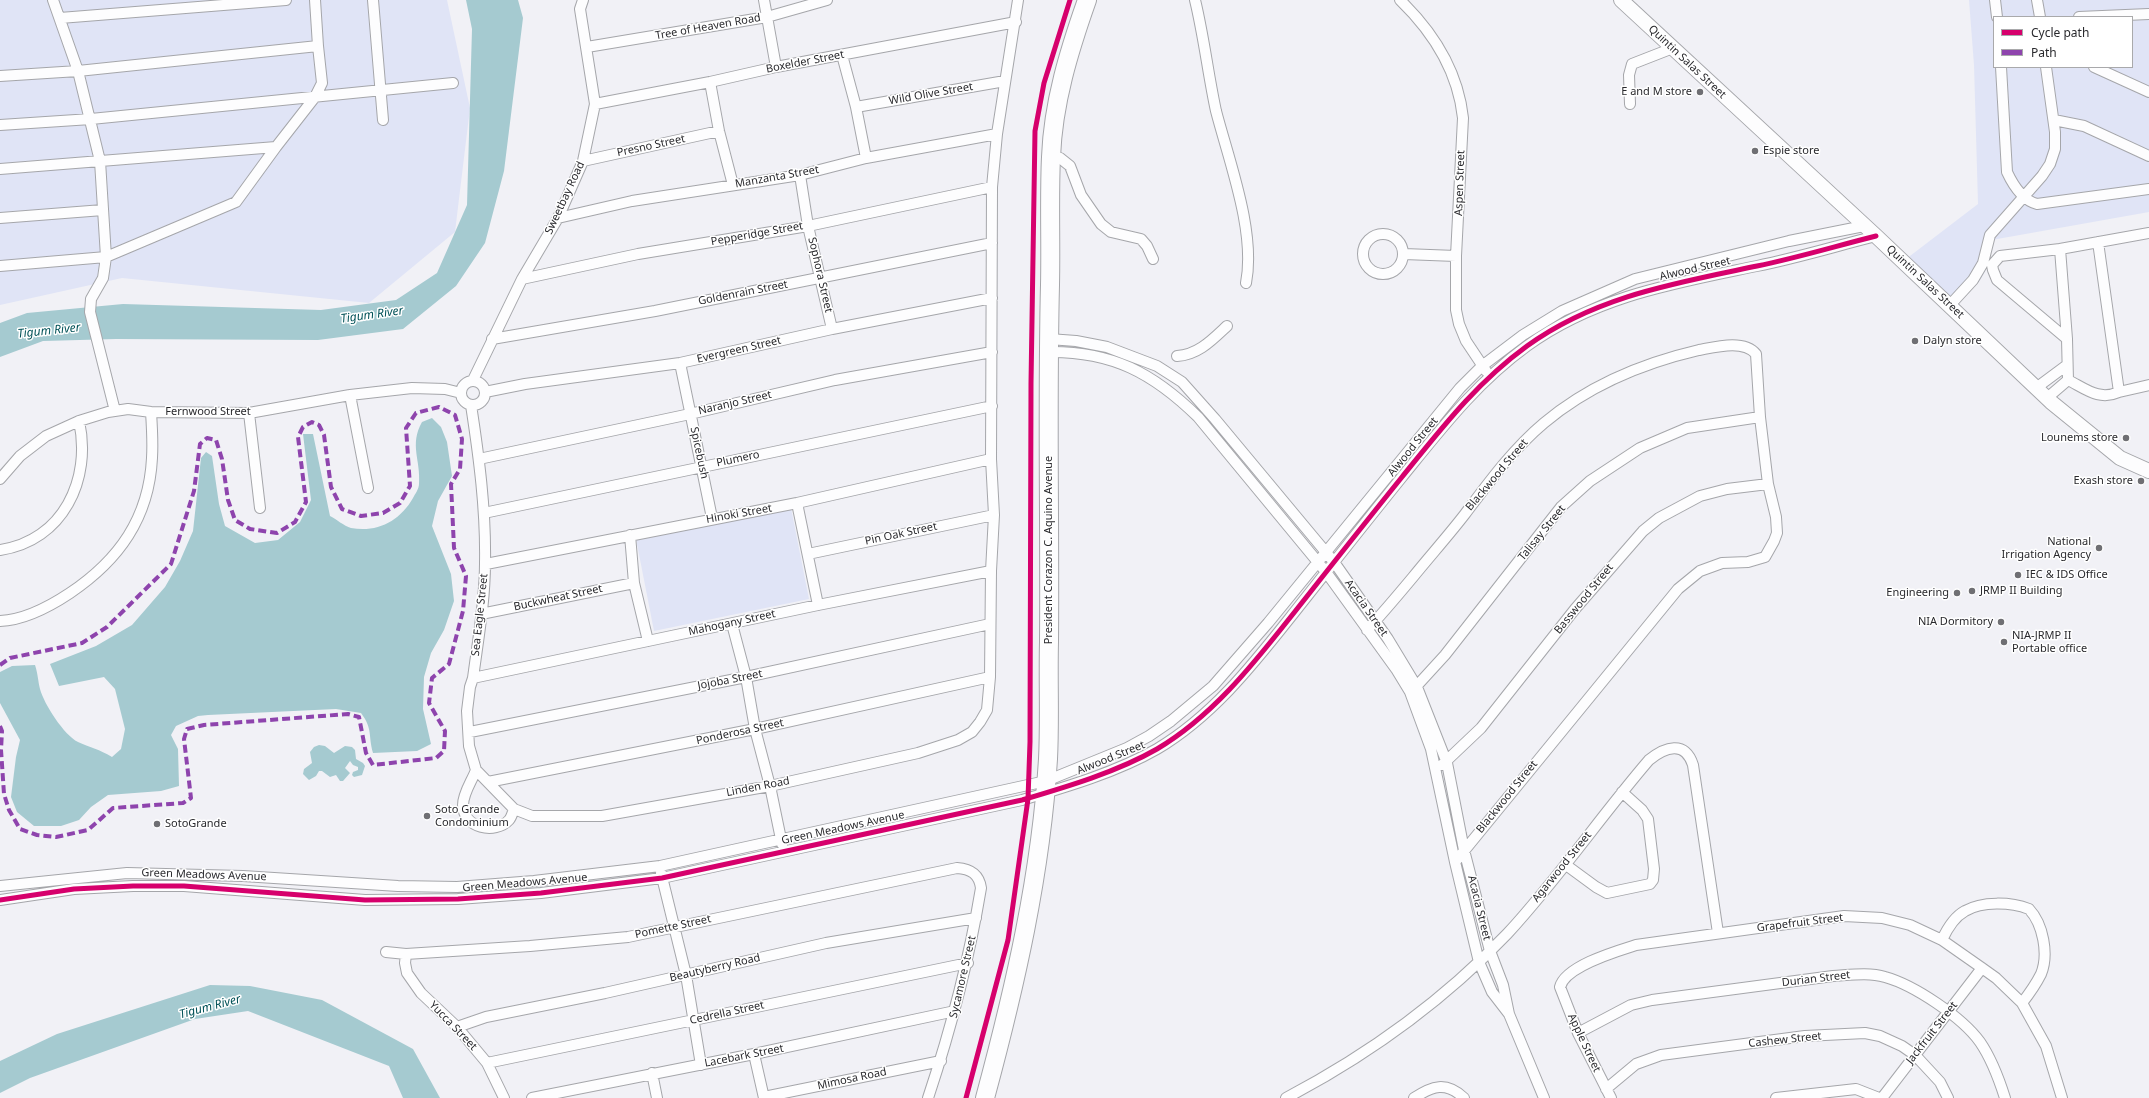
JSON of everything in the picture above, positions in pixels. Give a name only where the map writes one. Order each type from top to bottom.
[{"type":"highway","name":"President Corazon C. Aquino Avenue","points":[[985,1098],[1015,980],[1027,920],[1036,871],[1048,758],[1051,156],[1057,103],[1063,75],[1087,0]]},
{"type":"main road","name":"Quintin Salas Street","points":[[1621,0],[1950,305],[2047,398],[2120,458],[2148,474]]},
{"type":"street","points":[[53,0],[78,71],[91,119],[100,161],[106,257],[103,278],[91,299],[90,312],[115,411]]},
{"type":"street","points":[[60,18],[286,0]]},
{"type":"street","points":[[0,266],[106,257],[236,202],[315,97],[322,83],[315,0]]},
{"type":"street","points":[[373,0],[383,120]]},
{"type":"street","name":"Sweetbay Road","points":[[473,380],[522,279],[558,218],[583,161],[595,104],[580,9],[583,0]]},
{"type":"street","points":[[764,0],[776,67]]},
{"type":"street","name":"Tree of Heaven Road","points":[[587,47],[767,17],[827,0]]},
{"type":"street","points":[[990,677],[991,571],[994,514],[991,459],[992,187],[997,134],[1016,22],[1018,0]]},
{"type":"street","points":[[1195,0],[1215,104],[1242,213],[1248,259],[1246,284]]},
{"type":"street","name":"Aspen Street","points":[[1400,0],[1412,12],[1440,49],[1452,73],[1460,95],[1462,118],[1455,296],[1459,324],[1466,340],[1489,375]]},
{"type":"street","points":[[1995,0],[1997,16]]},
{"type":"street","points":[[2037,0],[2040,16]]},
{"type":"street","points":[[2107,16],[2149,14]]},
{"type":"street","name":"Boxelder Street","points":[[595,104],[710,82],[776,67],[1016,22]]},
{"type":"street","points":[[0,76],[78,71],[318,46]]},
{"type":"street","points":[[1630,104],[1629,75],[1632,64],[1673,48]]},
{"type":"street","points":[[842,55],[856,107],[866,158]]},
{"type":"street","points":[[2002,68],[2006,172],[2011,182],[2029,202],[2037,204],[2149,189]]},
{"type":"street","points":[[1950,305],[1973,280],[1983,263],[1990,235],[2042,176],[2050,164],[2055,149],[2054,120],[2046,68]]},
{"type":"street","points":[[2096,68],[2149,92]]},
{"type":"street","name":"Wild Olive Street","points":[[856,107],[1005,81]]},
{"type":"street","points":[[710,82],[719,131],[733,185]]},
{"type":"street","points":[[0,125],[91,119],[453,83]]},
{"type":"street","points":[[2054,120],[2084,126],[2149,156]]},
{"type":"street","name":"Presno Street","points":[[583,161],[719,131]]},
{"type":"street","name":"Manzanta Street","points":[[558,218],[632,201],[800,175],[866,158],[997,134]]},
{"type":"street","points":[[0,169],[276,147]]},
{"type":"street","points":[[1051,156],[1060,158],[1070,166],[1081,195],[1101,224],[1111,232],[1141,239],[1147,246],[1152,260]]},
{"type":"street","name":"Sophora Street","points":[[800,175],[808,226],[832,329]]},
{"type":"street","name":"Pepperidge Street","points":[[522,279],[638,254],[808,226],[992,187]]},
{"type":"street","points":[[0,218],[103,210]]},
{"type":"street","name":"Alwood Street","points":[[1045,787],[1127,748],[1172,721],[1194,704],[1234,665],[1435,417],[1482,366],[1522,335],[1562,311],[1635,279],[1789,241],[1864,226]]},
{"type":"street","points":[[1384,233],[1390,234],[1400,242],[1404,254],[1399,267],[1393,272],[1380,274],[1368,267],[1363,254],[1367,241],[1371,237],[1384,233]]},
{"type":"street","points":[[2067,339],[1997,280],[1992,265],[2000,256],[2060,249],[2149,233],[2149,237]]},
{"type":"street","name":"Alwood Street","points":[[1045,787],[1136,760],[1158,748],[1204,715],[1244,675],[1447,421],[1489,375],[1529,345],[1568,321],[1598,307],[1698,277],[1792,257],[1876,236]]},
{"type":"street","points":[[1789,241],[1792,257]]},
{"type":"street","points":[[2098,242],[2119,392]]},
{"type":"street","name":"Goldenrain Street","points":[[492,339],[655,311],[992,243]]},
{"type":"street","points":[[2060,249],[2067,339],[2068,380]]},
{"type":"street","points":[[1404,254],[1456,256]]},
{"type":"street","name":"Evergreen Street","points":[[485,392],[525,384],[680,364],[832,329],[992,298]]},
{"type":"street","points":[[1177,356],[1186,356],[1196,352],[1227,326]]},
{"type":"street","name":"Acacia Street","points":[[1049,346],[1076,340],[1107,347],[1157,366],[1182,382],[1215,418],[1334,562],[1376,620],[1414,690],[1447,763],[1464,850],[1490,951],[1503,985],[1509,1014],[1544,1098]]},
{"type":"street","name":"Blackwood Street","points":[[1367,630],[1459,521],[1513,452],[1543,423],[1566,406],[1607,382],[1669,357],[1727,346],[1742,345],[1752,349],[1758,360],[1760,417]]},
{"type":"street","name":"Acacia Street","points":[[1049,346],[1120,364],[1152,378],[1175,394],[1198,417],[1318,562],[1396,669],[1414,690],[1431,749],[1455,862],[1479,962],[1492,992],[1509,1014]]},
{"type":"street","name":"Naranjo Street","points":[[479,459],[690,414],[835,380],[992,352]]},
{"type":"street","name":"Spicebush","points":[[680,364],[712,518]]},
{"type":"street","points":[[2036,388],[2067,365]]},
{"type":"street","points":[[473,380],[482,384],[485,392],[480,403],[471,405],[462,399],[461,393],[466,383],[473,380]]},
{"type":"street","points":[[2068,380],[2095,395],[2103,396],[2149,385]]},
{"type":"street","points":[[2047,398],[2068,380]]},
{"type":"street","name":"Fernwood Street","points":[[0,479],[20,456],[46,436],[79,421],[115,411],[128,409],[151,412],[249,413],[350,395],[412,388],[445,390],[461,393]]},
{"type":"street","points":[[350,395],[368,488]]},
{"type":"street","name":"Sea Eagle Street","points":[[471,405],[479,459],[484,513],[486,564],[473,678],[470,687],[467,710],[470,732],[469,746],[476,770],[514,809]]},
{"type":"street","name":"Plumero","points":[[484,513],[992,406]]},
{"type":"street","points":[[0,621],[33,613],[56,603],[91,579],[116,555],[134,527],[146,495],[152,458],[151,412]]},
{"type":"street","points":[[249,413],[260,508]]},
{"type":"street","points":[[1760,417],[1768,484]]},
{"type":"street","name":"Talisay Street","points":[[1414,690],[1450,649],[1561,507],[1590,481],[1640,448],[1687,428],[1760,417]]},
{"type":"street","points":[[0,550],[28,541],[46,531],[59,516],[72,495],[79,480],[83,461],[83,446],[79,421]]},
{"type":"street","name":"Hinoki Street","points":[[486,564],[712,518],[797,503],[991,459]]},
{"type":"street","name":"Blackwood Street","points":[[1455,862],[1678,589],[1700,571],[1722,563],[1756,560],[1765,556],[1769,552],[1777,533],[1776,517],[1768,484]]},
{"type":"street","name":"Basswood Street","points":[[1435,769],[1447,763],[1481,728],[1575,609],[1643,531],[1659,518],[1700,496],[1727,489],[1768,484]]},
{"type":"street","points":[[797,503],[818,605]]},
{"type":"street","name":"Pin Oak Street","points":[[808,554],[994,514]]},
{"type":"street","points":[[630,535],[634,583],[648,640]]},
{"type":"street","name":"Mahogany Street","points":[[473,678],[648,640],[991,571]]},
{"type":"street","name":"Buckwheat Street","points":[[481,614],[634,583]]},
{"type":"street","points":[[732,624],[746,677],[755,729],[770,786],[784,852]]},
{"type":"street","name":"Jojoba Street","points":[[470,732],[746,677],[990,624]]},
{"type":"street","name":"Linden Road","points":[[514,809],[538,817],[602,816],[770,786],[918,753],[958,740],[972,732],[987,710],[990,677]]},
{"type":"street","name":"Ponderosa Street","points":[[488,782],[755,729],[990,677]]},
{"type":"street","name":"Agarwood Street","points":[[1286,1098],[1358,1057],[1403,1026],[1445,993],[1479,962],[1566,865],[1622,792],[1649,760],[1663,750],[1679,749],[1690,756],[1718,933]]},
{"type":"street","points":[[476,770],[465,796],[463,806],[471,821],[482,828],[498,826],[509,820],[514,809]]},
{"type":"street","name":"Green Meadows Avenue","points":[[0,886],[127,873],[195,874],[398,886],[457,887],[534,881],[660,866],[781,838],[1045,787]]},
{"type":"street","name":"Green Meadows Avenue","points":[[0,900],[74,889],[184,886],[365,900],[458,899],[541,893],[662,878],[1010,803],[1045,787]]},
{"type":"street","points":[[1566,865],[1596,888],[1608,893],[1650,884],[1653,880],[1654,869],[1648,819],[1642,810],[1622,792]]},
{"type":"street","points":[[660,866],[686,975],[701,1064]]},
{"type":"street","name":"Sycamore Street","points":[[928,1098],[968,963],[981,888],[980,880],[976,874],[967,869],[956,868]]},
{"type":"street","name":"Pomette Street","points":[[386,952],[406,954],[530,946],[628,937],[956,868]]},
{"type":"street","points":[[1942,940],[1956,918],[1965,910],[1998,904],[2022,906],[2029,909],[2041,925],[2043,953],[2041,972],[2022,1003]]},
{"type":"street","name":"Grapefruit Street","points":[[1560,987],[1563,978],[1574,970],[1617,951],[1651,942],[1844,916],[1882,918],[1903,923],[1942,940],[1996,978],[2022,1003],[2046,1046],[2062,1098]]},
{"type":"street","name":"Beautyberry Road","points":[[457,1027],[486,1017],[686,975],[826,943],[976,918]]},
{"type":"street","name":"Yucca Street","points":[[406,954],[405,963],[408,973],[421,993],[457,1027],[487,1063],[504,1098]]},
{"type":"street","name":"Cedrella Street","points":[[487,1063],[968,963]]},
{"type":"street","name":"Jackfruit Street","points":[[1880,1098],[1916,1055],[1982,968]]},
{"type":"street","name":"Durian Street","points":[[1578,1033],[1631,1005],[1652,1000],[1840,975],[1860,974],[1885,977],[1920,992],[1949,1012],[1980,1042],[2005,1098]]},
{"type":"street","name":"Apple Street","points":[[1560,987],[1578,1033],[1609,1094]]},
{"type":"street","name":"Lacebark Street","points":[[532,1098],[754,1054],[955,1011]]},
{"type":"street","name":"Cashew Street","points":[[1609,1094],[1636,1064],[1661,1055],[1805,1036],[1872,1034],[1902,1046],[1916,1055],[1940,1082],[1948,1098]]},
{"type":"street","points":[[754,1054],[764,1097]]},
{"type":"street","name":"Mimosa Road","points":[[764,1097],[940,1061]]},
{"type":"street","points":[[652,1073],[657,1098]]},
{"type":"street","points":[[1414,1098],[1434,1087],[1440,1086],[1458,1093],[1464,1098]]},
{"type":"street","points":[[1776,1098],[1856,1089],[1880,1098]]},
{"type":"shaded area","points":[[0,0],[447,0],[470,108],[455,232],[369,303],[122,278],[0,305]]},
{"type":"shaded area","points":[[1969,0],[2149,0],[2149,212],[1986,241],[1987,262],[1982,277],[1956,305],[1906,259],[1978,204],[1974,65]]},
{"type":"shaded area","points":[[791,508],[809,599],[654,631],[636,539]]},
{"type":"water","name":"Tigum River","points":[[466,0],[518,0],[523,18],[504,171],[485,243],[456,286],[403,329],[318,340],[116,339],[43,341],[0,357],[0,323],[27,313],[123,304],[321,310],[396,300],[437,273],[467,205],[472,29]]},
{"type":"water","points":[[432,418],[441,427],[447,442],[452,476],[438,501],[432,526],[451,574],[454,601],[444,630],[431,653],[424,677],[423,709],[431,744],[417,751],[373,753],[369,728],[361,713],[336,709],[198,716],[176,726],[171,735],[178,749],[179,786],[161,791],[108,795],[91,807],[79,820],[61,826],[34,826],[17,812],[11,797],[16,757],[20,740],[0,703],[0,672],[12,666],[35,665],[42,695],[50,711],[67,733],[78,742],[112,757],[121,749],[125,729],[115,689],[104,677],[59,686],[50,664],[96,646],[132,625],[165,587],[180,561],[193,531],[201,458],[206,452],[212,456],[219,504],[225,526],[255,543],[278,540],[300,522],[311,500],[303,434],[313,434],[330,516],[351,528],[370,529],[387,524],[395,519],[408,506],[418,490],[419,475],[416,453],[416,438],[422,422]]},
{"type":"water","points":[[319,745],[325,746],[334,753],[345,746],[352,747],[355,750],[356,759],[365,766],[362,775],[354,777],[352,775],[353,772],[358,770],[358,767],[353,765],[350,761],[345,768],[350,773],[343,781],[340,781],[336,775],[330,777],[322,771],[319,771],[316,776],[309,780],[303,774],[304,769],[312,763],[310,752],[314,747]]},
{"type":"water","name":"Tigum River","points":[[210,985],[250,986],[322,1000],[413,1049],[440,1098],[403,1098],[389,1066],[248,1011],[195,1019],[30,1078],[0,1093],[0,1061],[57,1034]]},
{"type":"marked path","points":[[0,665],[10,658],[82,643],[107,627],[171,564],[194,491],[200,444],[207,438],[216,440],[222,459],[228,500],[235,520],[250,529],[277,533],[295,522],[306,502],[298,437],[303,427],[312,422],[319,425],[324,435],[331,487],[342,509],[361,516],[383,513],[400,503],[410,486],[406,428],[416,413],[439,407],[455,415],[462,439],[460,469],[451,484],[454,548],[466,576],[463,611],[449,664],[432,678],[429,703],[445,731],[444,751],[436,758],[373,765],[366,753],[359,717],[348,714],[204,725],[187,729],[184,739],[191,798],[183,803],[113,808],[88,830],[56,837],[37,835],[20,829],[9,810],[4,794],[1,750],[2,731],[0,726]]},
{"type":"cycle path","points":[[966,1098],[1008,940],[1028,799],[1030,742],[1031,383],[1035,131],[1044,83],[1070,0]]},
{"type":"cycle path","points":[[0,900],[74,889],[133,886],[184,886],[365,900],[458,899],[541,893],[662,878],[1022,800],[1108,772],[1142,757],[1177,736],[1195,722],[1229,690],[1260,655],[1445,424],[1491,375],[1527,346],[1553,329],[1609,303],[1667,286],[1787,259],[1876,236]]},
{"type":"place","name":"E and M store","points":[[1700,92]]},
{"type":"place","name":"Espie store","points":[[1755,151]]},
{"type":"place","name":"Dalyn store","points":[[1915,341]]},
{"type":"place","name":"Lounems store","points":[[2126,438]]},
{"type":"place","name":"Exash store","points":[[2141,481]]},
{"type":"place","name":"National Irrigation Agency","points":[[2099,548]]},
{"type":"place","name":"IEC & IDS Office","points":[[2018,575]]},
{"type":"place","name":"JRMP II Building","points":[[1972,591]]},
{"type":"place","name":"Engineering","points":[[1957,593]]},
{"type":"place","name":"NIA Dormitory","points":[[2001,622]]},
{"type":"place","name":"NIA-JRMP II Portable office","points":[[2004,642]]},
{"type":"place","name":"Soto Grande Condominium","points":[[427,816]]},
{"type":"place","name":"SotoGrande","points":[[157,824]]}]
